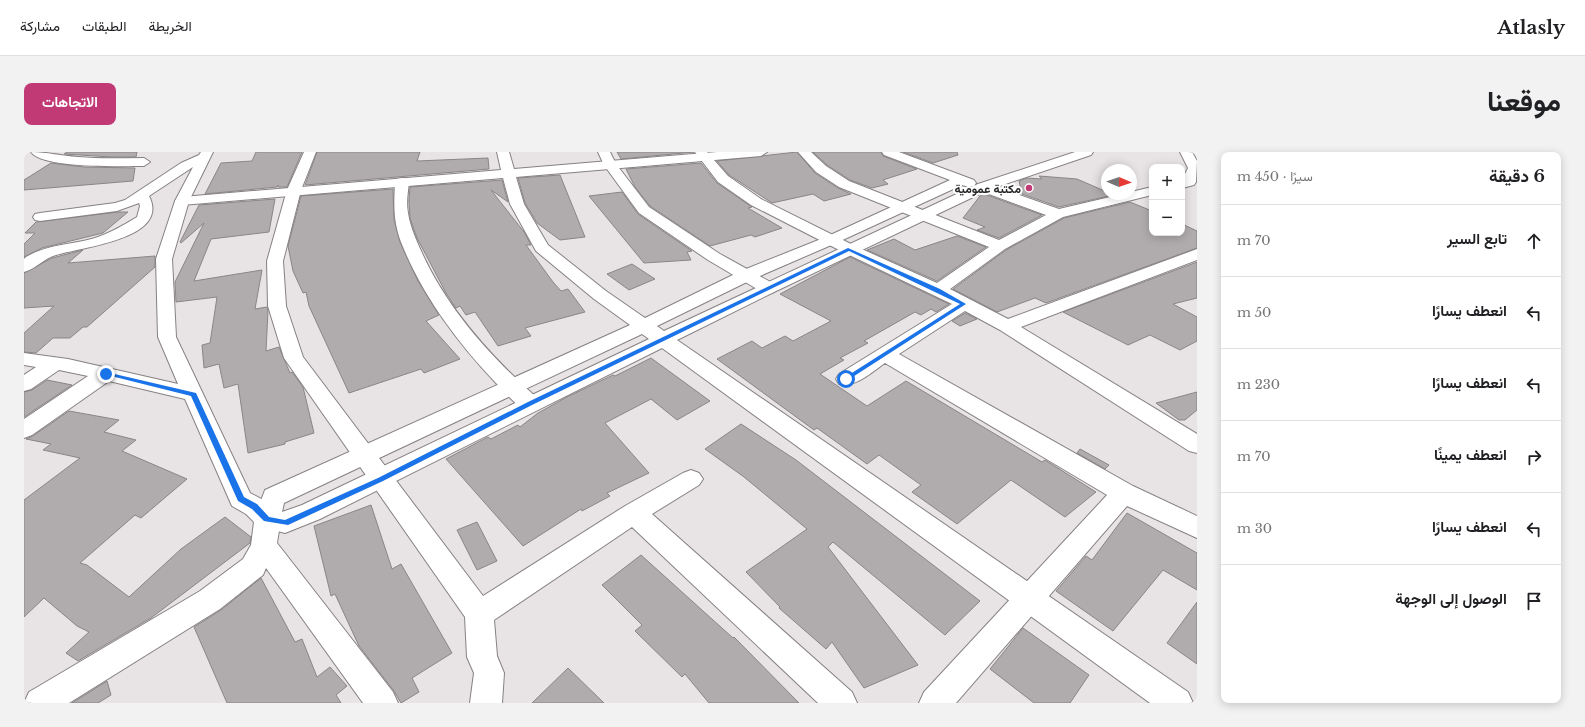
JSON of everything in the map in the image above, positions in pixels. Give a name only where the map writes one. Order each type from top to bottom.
[{"type":"street","points":[[40,152],[48,157],[145,175],[185,166],[206,155]]},
{"type":"street","points":[[310,152],[294,190],[275,261],[277,306],[294,358],[380,480],[479,614],[482,657],[489,672],[486,703]]},
{"type":"street","points":[[182,201],[294,190],[402,182],[506,162],[760,152]]},
{"type":"street","points":[[804,152],[821,169],[844,184],[1000,246]]},
{"type":"street","points":[[888,152],[961,180],[1058,214]]},
{"type":"street","points":[[265,532],[380,480],[530,403],[849,249],[982,187],[1087,152]]},
{"type":"street","points":[[1185,183],[1189,182],[1195,168],[1186,152]]},
{"type":"street","points":[[703,154],[723,179],[756,202],[849,249],[938,290],[1007,326],[1197,445]]},
{"type":"street","points":[[206,155],[182,201],[164,259],[168,337],[241,499],[254,506],[265,532],[382,703]]},
{"type":"street","points":[[607,158],[644,210],[714,257],[768,288]]},
{"type":"street","points":[[506,162],[517,204],[542,248],[600,295],[1178,703]]},
{"type":"street","points":[[40,217],[117,207],[130,203],[145,175]]},
{"type":"street","points":[[24,267],[40,254],[100,241],[129,228],[144,219],[147,206],[145,175]]},
{"type":"street","points":[[40,703],[210,600],[253,567],[265,532],[274,497],[364,457],[510,387],[643,326],[747,275],[831,240],[961,180]]},
{"type":"street","points":[[402,182],[401,214],[410,243],[437,299],[471,342],[510,387],[530,403]]},
{"type":"street","points":[[938,290],[1000,246],[1058,214],[1149,192]]},
{"type":"street","points":[[1007,326],[1197,254]]},
{"type":"street","points":[[846,379],[964,304]]},
{"type":"street","points":[[884,354],[1124,493],[1197,528]]},
{"type":"street","points":[[24,359],[56,363],[193,394]]},
{"type":"street","points":[[24,384],[56,363]]},
{"type":"street","points":[[24,430],[106,374]]},
{"type":"street","points":[[479,614],[634,513],[691,479]]},
{"type":"street","points":[[935,703],[1124,493]]},
{"type":"street","points":[[634,513],[841,703]]},
{"type":"building","points":[[67,152],[137,152],[136,157],[111,157],[64,154]]},
{"type":"building","points":[[256,152],[302,152],[287,187],[278,187],[278,185],[277,187],[205,194],[221,163],[252,161]]},
{"type":"building","points":[[317,152],[420,152],[417,161],[488,158],[489,169],[305,185]]},
{"type":"building","points":[[617,152],[694,152],[621,159]]},
{"type":"building","points":[[797,152],[815,173],[838,188],[851,194],[824,201],[813,194],[772,203],[729,175],[717,161]]},
{"type":"building","points":[[813,152],[881,152],[883,156],[917,169],[883,180],[888,184],[872,188],[850,180],[827,165]]},
{"type":"building","points":[[903,152],[957,152],[958,155],[933,163]]},
{"type":"building","points":[[51,163],[84,167],[135,168],[133,181],[24,190],[24,180]]},
{"type":"building","points":[[701,163],[717,183],[752,207],[748,208],[782,228],[755,237],[751,235],[710,246],[650,206],[635,187],[626,169]]},
{"type":"building","points":[[560,175],[585,237],[560,240],[537,223],[525,203],[518,178]]},
{"type":"building","points":[[1039,176],[1077,179],[1101,189],[1101,198],[1059,207],[1022,194],[1019,181],[1027,178],[1042,179]]},
{"type":"building","points":[[502,180],[508,202],[491,190],[524,232],[531,245],[526,245],[553,282],[561,291],[568,289],[585,312],[525,328],[531,336],[498,346],[475,312],[466,315],[460,306],[456,308],[446,293],[417,238],[410,218],[409,201],[410,187]]},
{"type":"building","points":[[393,189],[394,220],[400,242],[418,281],[439,315],[426,321],[460,359],[424,373],[421,369],[349,393],[309,306],[306,292],[303,293],[293,271],[288,246],[301,196]]},
{"type":"building","points":[[622,192],[638,214],[692,251],[687,252],[691,260],[644,263],[589,196]]},
{"type":"building","points":[[984,194],[1042,215],[999,238],[977,230],[985,227],[963,218],[980,196]]},
{"type":"building","points":[[275,199],[269,232],[211,239],[194,281],[262,270],[255,309],[267,307],[266,351],[279,347],[290,373],[292,372],[303,387],[314,433],[285,442],[285,444],[248,453],[238,384],[224,388],[219,364],[204,368],[202,345],[210,343],[217,297],[176,302],[175,282],[204,223],[181,243],[180,242],[199,205]]},
{"type":"building","points":[[1130,202],[1149,210],[1149,236],[1185,236],[1185,225],[1197,231],[1197,248],[1046,303],[1035,298],[997,312],[953,289],[1006,250],[1064,218]]},
{"type":"building","points":[[128,212],[103,233],[42,248],[24,257],[24,244],[35,233],[25,233],[36,222]]},
{"type":"building","points":[[957,236],[986,247],[937,281],[867,250],[894,239],[915,250]]},
{"type":"building","points":[[83,250],[68,263],[155,256],[155,267],[87,327],[83,327],[70,338],[53,338],[36,353],[24,352],[24,333],[54,306],[24,308],[24,273],[52,258]]},
{"type":"building","points":[[850,257],[949,304],[936,312],[931,309],[921,315],[915,312],[864,341],[868,343],[840,358],[844,360],[820,374],[867,406],[906,381],[1042,462],[1045,460],[1096,492],[1065,517],[1011,480],[957,524],[912,492],[921,485],[879,455],[867,464],[817,428],[814,430],[717,359],[752,341],[762,348],[785,336],[793,341],[831,321],[780,294]]},
{"type":"building","points":[[1197,262],[1197,298],[1173,304],[1197,317],[1197,341],[1180,350],[1150,335],[1128,345],[1063,312]]},
{"type":"building","points":[[632,264],[655,279],[629,290],[607,274]]},
{"type":"building","points":[[965,313],[977,319],[960,326],[952,321]]},
{"type":"building","points":[[651,358],[710,401],[677,420],[651,399],[605,423],[649,473],[607,493],[610,496],[582,511],[581,509],[523,546],[446,459],[488,437],[491,439],[518,425],[520,427],[538,413],[567,397]]},
{"type":"building","points":[[47,380],[72,385],[24,417],[24,392],[32,390]]},
{"type":"building","points":[[1197,392],[1197,410],[1185,420],[1179,420],[1156,403]]},
{"type":"building","points":[[69,411],[119,420],[104,432],[136,440],[122,451],[187,479],[141,518],[135,515],[80,563],[87,565],[129,597],[181,549],[225,517],[251,537],[250,543],[151,618],[78,661],[66,653],[89,632],[77,626],[44,598],[24,617],[24,500],[80,458],[43,450],[51,444],[26,439],[33,436]]},
{"type":"building","points":[[741,424],[796,460],[980,601],[945,635],[833,542],[828,547],[918,665],[864,688],[832,642],[826,649],[779,608],[780,607],[746,572],[807,529],[744,477],[705,449]]},
{"type":"building","points":[[1080,449],[1109,465],[1105,469],[1077,453]]},
{"type":"building","points":[[371,505],[392,569],[401,564],[452,653],[412,678],[419,692],[401,703],[394,691],[359,646],[335,594],[331,596],[314,526]]},
{"type":"building","points":[[1127,513],[1197,553],[1197,590],[1163,570],[1113,631],[1056,591],[1086,556],[1092,560]]},
{"type":"building","points":[[477,522],[497,561],[477,570],[457,530]]},
{"type":"building","points":[[641,555],[733,638],[734,637],[799,703],[709,703],[685,674],[682,677],[635,631],[642,625],[602,585]]},
{"type":"building","points":[[261,578],[295,642],[302,639],[317,677],[330,667],[347,686],[336,695],[341,703],[227,703],[194,627],[221,610]]},
{"type":"building","points":[[1197,602],[1197,664],[1167,643]]},
{"type":"building","points":[[1023,628],[1089,675],[1070,703],[1034,703],[990,669]]},
{"type":"building","points":[[568,668],[604,703],[532,703]]},
{"type":"building","points":[[107,681],[111,695],[98,703],[72,703]]},
{"type":"place","name":"مكتبة عمومية","points":[[1029,188]]},
{"type":"route","points":[[106,374],[193,394],[241,499],[254,506],[267,519],[285,523],[380,480],[530,403],[849,249],[938,290],[964,304],[846,379]]}]
